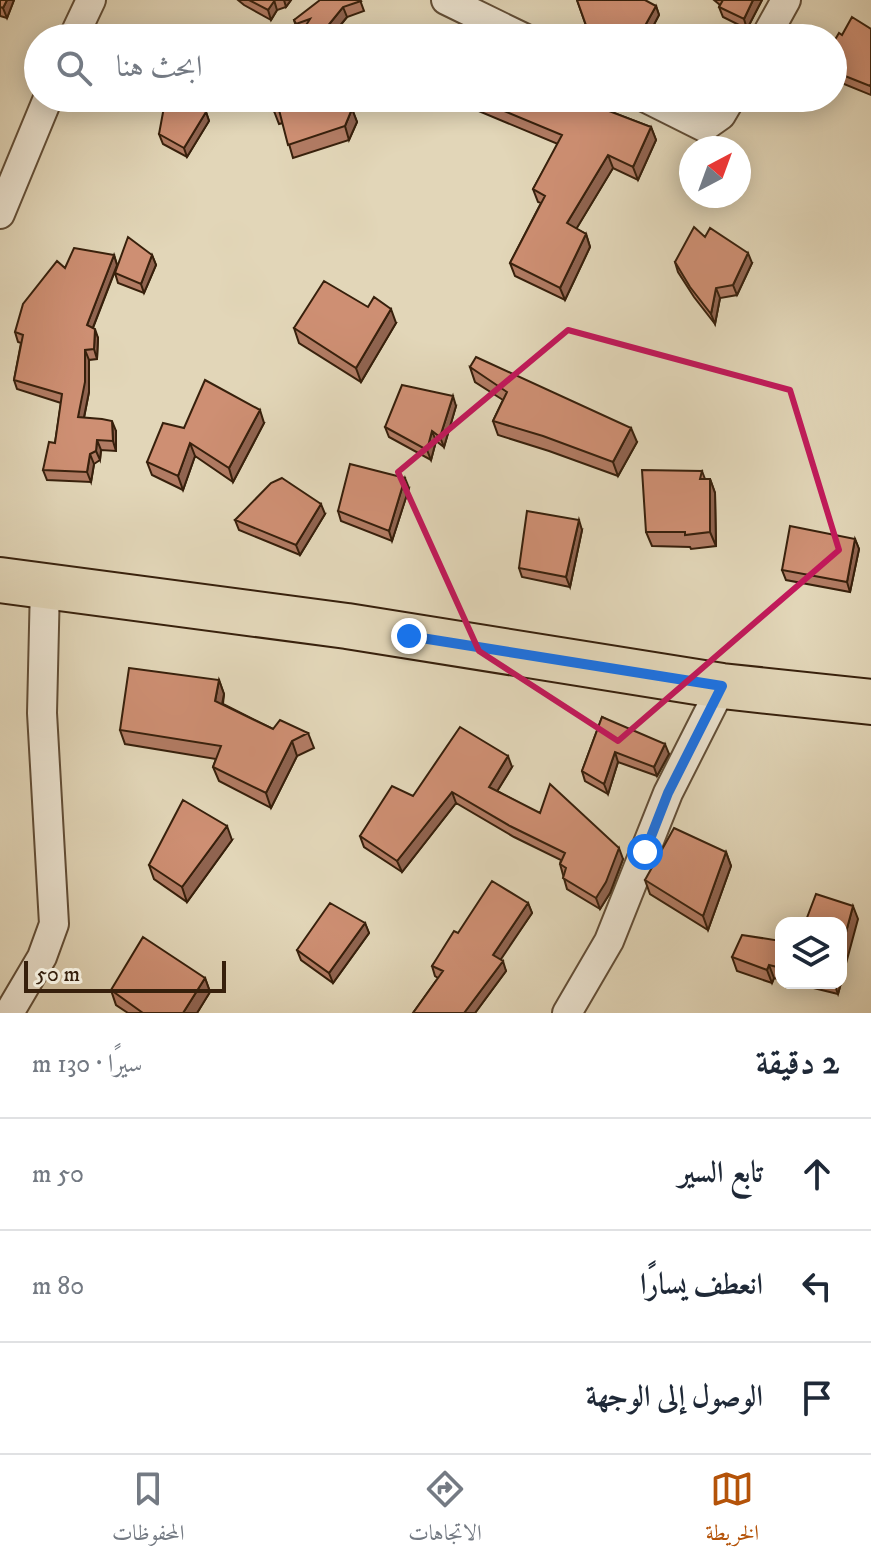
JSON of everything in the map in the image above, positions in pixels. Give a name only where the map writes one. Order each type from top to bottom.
[{"type":"main road","points":[[0,580],[347,626],[722,686],[871,702]]},
{"type":"street","points":[[80,24],[91,0]]},
{"type":"street","points":[[446,0],[495,24]]},
{"type":"street","points":[[773,24],[786,0]]},
{"type":"street","points":[[0,214],[42,112]]},
{"type":"street","points":[[674,112],[704,127],[723,112]]},
{"type":"street","points":[[9,1013],[42,957],[54,924],[42,713],[45,585]]},
{"type":"street","points":[[567,1013],[609,941],[668,793],[722,686]]},
{"type":"highlighted area","points":[[568,330],[790,390],[839,550],[618,741],[479,651],[398,472]]},
{"type":"building","points":[[249,0],[275,0],[268,10]]},
{"type":"building","points":[[320,0],[361,1],[343,7],[329,24],[307,24],[310,19],[296,24],[294,20]]},
{"type":"building","points":[[577,0],[645,0],[656,6],[646,24],[586,24]]},
{"type":"building","points":[[723,0],[753,0],[744,19],[719,7]]},
{"type":"building","points":[[852,17],[871,29],[870,86],[847,77],[847,26]]},
{"type":"building","points":[[163,112],[206,112],[184,148],[159,134]]},
{"type":"building","points":[[280,112],[351,112],[345,126],[288,145]]},
{"type":"building","points":[[507,112],[612,112],[651,127],[633,167],[608,155],[567,223],[586,234],[560,288],[510,263],[545,196],[533,189],[562,135]]},
{"type":"building","points":[[694,227],[705,237],[710,228],[748,253],[733,285],[716,288],[711,314],[675,262]]},
{"type":"building","points":[[128,237],[152,255],[141,284],[115,273]]},
{"type":"building","points":[[74,248],[114,255],[87,325],[95,329],[94,349],[85,350],[85,382],[78,417],[112,421],[113,441],[97,440],[96,451],[90,454],[87,472],[43,470],[49,442],[55,443],[62,394],[14,380],[23,335],[15,332],[23,304],[57,261],[65,268]]},
{"type":"building","points":[[324,281],[368,307],[374,297],[391,309],[356,368],[294,328]]},
{"type":"building","points":[[476,357],[631,428],[613,462],[493,421],[507,392],[470,367]]},
{"type":"building","points":[[205,380],[260,410],[229,468],[190,443],[178,476],[147,462],[163,423],[184,428]]},
{"type":"building","points":[[402,385],[453,396],[440,437],[432,431],[427,450],[385,427]]},
{"type":"building","points":[[350,464],[405,478],[389,531],[338,511]]},
{"type":"building","points":[[642,470],[702,471],[700,479],[710,479],[710,532],[685,535],[685,532],[646,532]]},
{"type":"building","points":[[282,478],[321,504],[296,545],[235,520],[271,483]]},
{"type":"building","points":[[527,511],[579,520],[566,577],[519,568]]},
{"type":"building","points":[[790,526],[855,539],[847,582],[782,570]]},
{"type":"building","points":[[129,668],[219,680],[215,701],[273,729],[280,720],[308,733],[292,741],[266,793],[213,767],[221,746],[120,730]]},
{"type":"building","points":[[602,717],[665,744],[654,767],[615,752],[604,784],[582,771]]},
{"type":"building","points":[[460,727],[508,756],[489,787],[540,813],[550,784],[619,848],[596,898],[563,878],[566,868],[560,864],[565,853],[452,792],[397,861],[360,836],[392,786],[413,796]]},
{"type":"building","points":[[183,800],[227,826],[182,887],[149,865]]},
{"type":"building","points":[[674,828],[726,852],[703,916],[645,880]]},
{"type":"building","points":[[492,881],[528,903],[493,955],[503,961],[464,1013],[413,1013],[443,971],[432,966]]},
{"type":"building","points":[[816,894],[853,906],[847,928],[847,917],[807,917]]},
{"type":"building","points":[[330,903],[365,923],[329,973],[297,950]]},
{"type":"building","points":[[742,935],[775,940],[775,966],[769,965],[767,970],[732,957]]},
{"type":"building","points":[[143,937],[205,978],[183,1013],[143,1013],[111,990]]},
{"type":"route","points":[[409,636],[722,686],[668,793],[645,852]]}]
